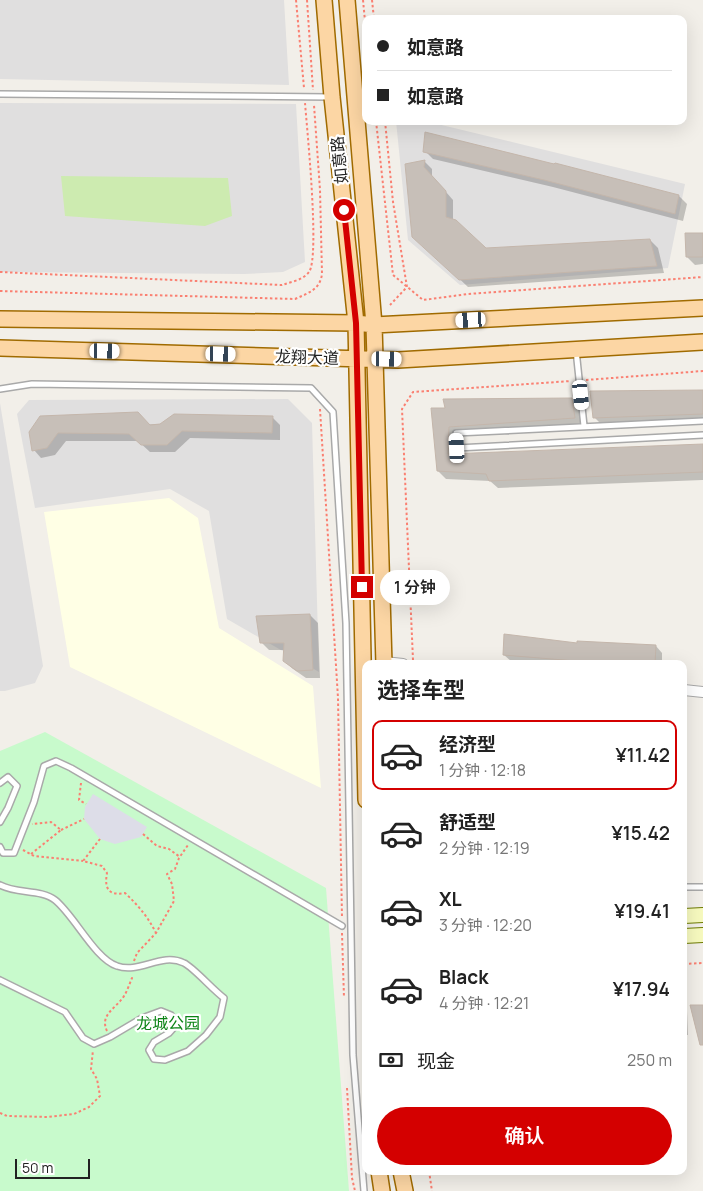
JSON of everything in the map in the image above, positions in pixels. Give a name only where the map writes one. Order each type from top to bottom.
[{"type":"main road","name":"如意路","points":[[324,0],[332,97],[356,323],[363,660]]},
{"type":"main road","name":"如意路","points":[[347,0],[374,325],[384,660]]},
{"type":"main road","name":"龙翔大道","points":[[0,319],[356,323],[374,325],[703,308]]},
{"type":"main road","name":"龙翔大道","points":[[0,348],[398,360],[703,342]]},
{"type":"main road","points":[[380,1175],[382,1191]]},
{"type":"main road","points":[[402,1175],[405,1191]]},
{"type":"street","points":[[687,690],[703,692]]},
{"type":"street","points":[[687,916],[703,915]]},
{"type":"street","points":[[687,936],[703,935]]},
{"type":"lane","points":[[0,94],[332,97]]},
{"type":"lane","points":[[576,350],[584,426]]},
{"type":"lane","points":[[0,389],[32,384],[310,388],[333,412],[346,613],[353,1055],[362,1166]]},
{"type":"lane","points":[[703,421],[456,433],[457,448],[703,435]]},
{"type":"lane","points":[[0,847],[4,854],[14,853],[26,825],[44,766],[56,761],[82,774],[342,926]]},
{"type":"lane","points":[[0,783],[8,777],[17,786],[0,822]]},
{"type":"lane","points":[[0,885],[6,889],[54,899],[98,952],[116,966],[132,969],[169,959],[185,963],[224,998],[220,1017],[206,1035],[188,1051],[166,1060],[154,1060],[149,1050],[154,1042],[169,1033],[177,1024],[170,1015],[161,1011],[142,1018],[94,1044],[83,1038],[65,1012],[0,980]]},
{"type":"lane","points":[[687,887],[703,887]]},
{"type":"lane","points":[[363,1175],[364,1191]]},
{"type":"path","points":[[0,272],[282,285],[304,276],[311,269],[314,240],[296,0]]},
{"type":"path","points":[[0,291],[295,299],[317,288],[322,274],[320,190],[307,0]]},
{"type":"path","points":[[363,0],[364,15]]},
{"type":"path","points":[[372,0],[374,15]]},
{"type":"path","points":[[376,125],[393,275],[423,300],[468,294],[703,277]]},
{"type":"path","points":[[385,125],[393,202],[407,287],[390,305]]},
{"type":"path","points":[[319,396],[338,698],[344,1001]]},
{"type":"path","points":[[82,774],[79,800],[86,804]]},
{"type":"path","points":[[31,854],[61,830],[84,819]]},
{"type":"path","points":[[26,825],[51,822],[61,830]]},
{"type":"path","points":[[143,834],[156,846],[169,848],[180,857]]},
{"type":"path","points":[[83,861],[100,839]]},
{"type":"path","points":[[19,843],[23,851],[31,854],[83,861],[102,866],[107,873],[105,883],[109,891],[115,895],[125,893],[150,920],[156,933]]},
{"type":"path","points":[[110,1037],[104,1026],[108,1012],[122,1000],[132,978],[136,954],[156,933],[174,902],[172,884],[167,874],[175,869],[189,843]]},
{"type":"path","points":[[687,964],[703,963]]},
{"type":"path","points":[[0,1113],[7,1116],[47,1117],[74,1114],[89,1107],[100,1096],[98,1079],[91,1069],[94,1044]]},
{"type":"path","points":[[347,1080],[352,1178],[355,1191]]},
{"type":"path","points":[[430,1175],[432,1191]]},
{"type":"shaded area","points":[[0,0],[284,0],[289,85],[0,79]]},
{"type":"shaded area","points":[[0,103],[296,104],[305,262],[283,272],[244,274],[0,272]]},
{"type":"shaded area","points":[[396,125],[442,125],[685,184],[668,268],[460,285],[408,240]]},
{"type":"shaded area","points":[[288,399],[312,423],[319,672],[227,619],[209,511],[170,489],[35,508],[17,414],[29,400]]},
{"type":"shaded area","points":[[0,403],[43,666],[35,683],[5,691],[0,691]]},
{"type":"shaded area","points":[[169,498],[198,518],[219,628],[313,686],[321,788],[70,667],[44,512]]},
{"type":"shaded area","points":[[93,794],[147,827],[141,837],[115,844],[100,839],[84,819],[85,807]]},
{"type":"green space","points":[[61,176],[228,178],[232,216],[205,226],[65,216]]},
{"type":"green space","name":"龙城公园","points":[[45,732],[326,888],[349,1191],[0,1191],[0,751]]},
{"type":"building","points":[[425,132],[679,195],[675,214],[544,180],[423,152]]},
{"type":"building","points":[[425,160],[424,167],[446,191],[446,217],[456,220],[486,248],[650,239],[657,266],[459,280],[412,237],[405,164]]},
{"type":"building","points":[[685,233],[703,233],[703,257],[686,257]]},
{"type":"building","points":[[703,390],[703,414],[593,418],[590,391]]},
{"type":"building","points":[[572,398],[575,418],[449,427],[448,454],[703,444],[703,472],[489,481],[486,474],[437,471],[431,408],[445,408],[443,399]]},
{"type":"building","points":[[138,412],[150,425],[160,424],[174,414],[273,416],[272,433],[182,431],[167,445],[141,445],[129,434],[58,433],[47,448],[32,451],[29,432],[40,416]]},
{"type":"building","points":[[310,614],[313,670],[297,671],[283,661],[284,643],[260,643],[256,616]]},
{"type":"building","points":[[504,634],[577,643],[577,641],[656,645],[655,660],[564,660],[503,655]]},
{"type":"building","points":[[690,1005],[703,1005],[703,1045],[700,1045]]},
{"type":"route","points":[[344,210],[356,323],[362,587]]}]
